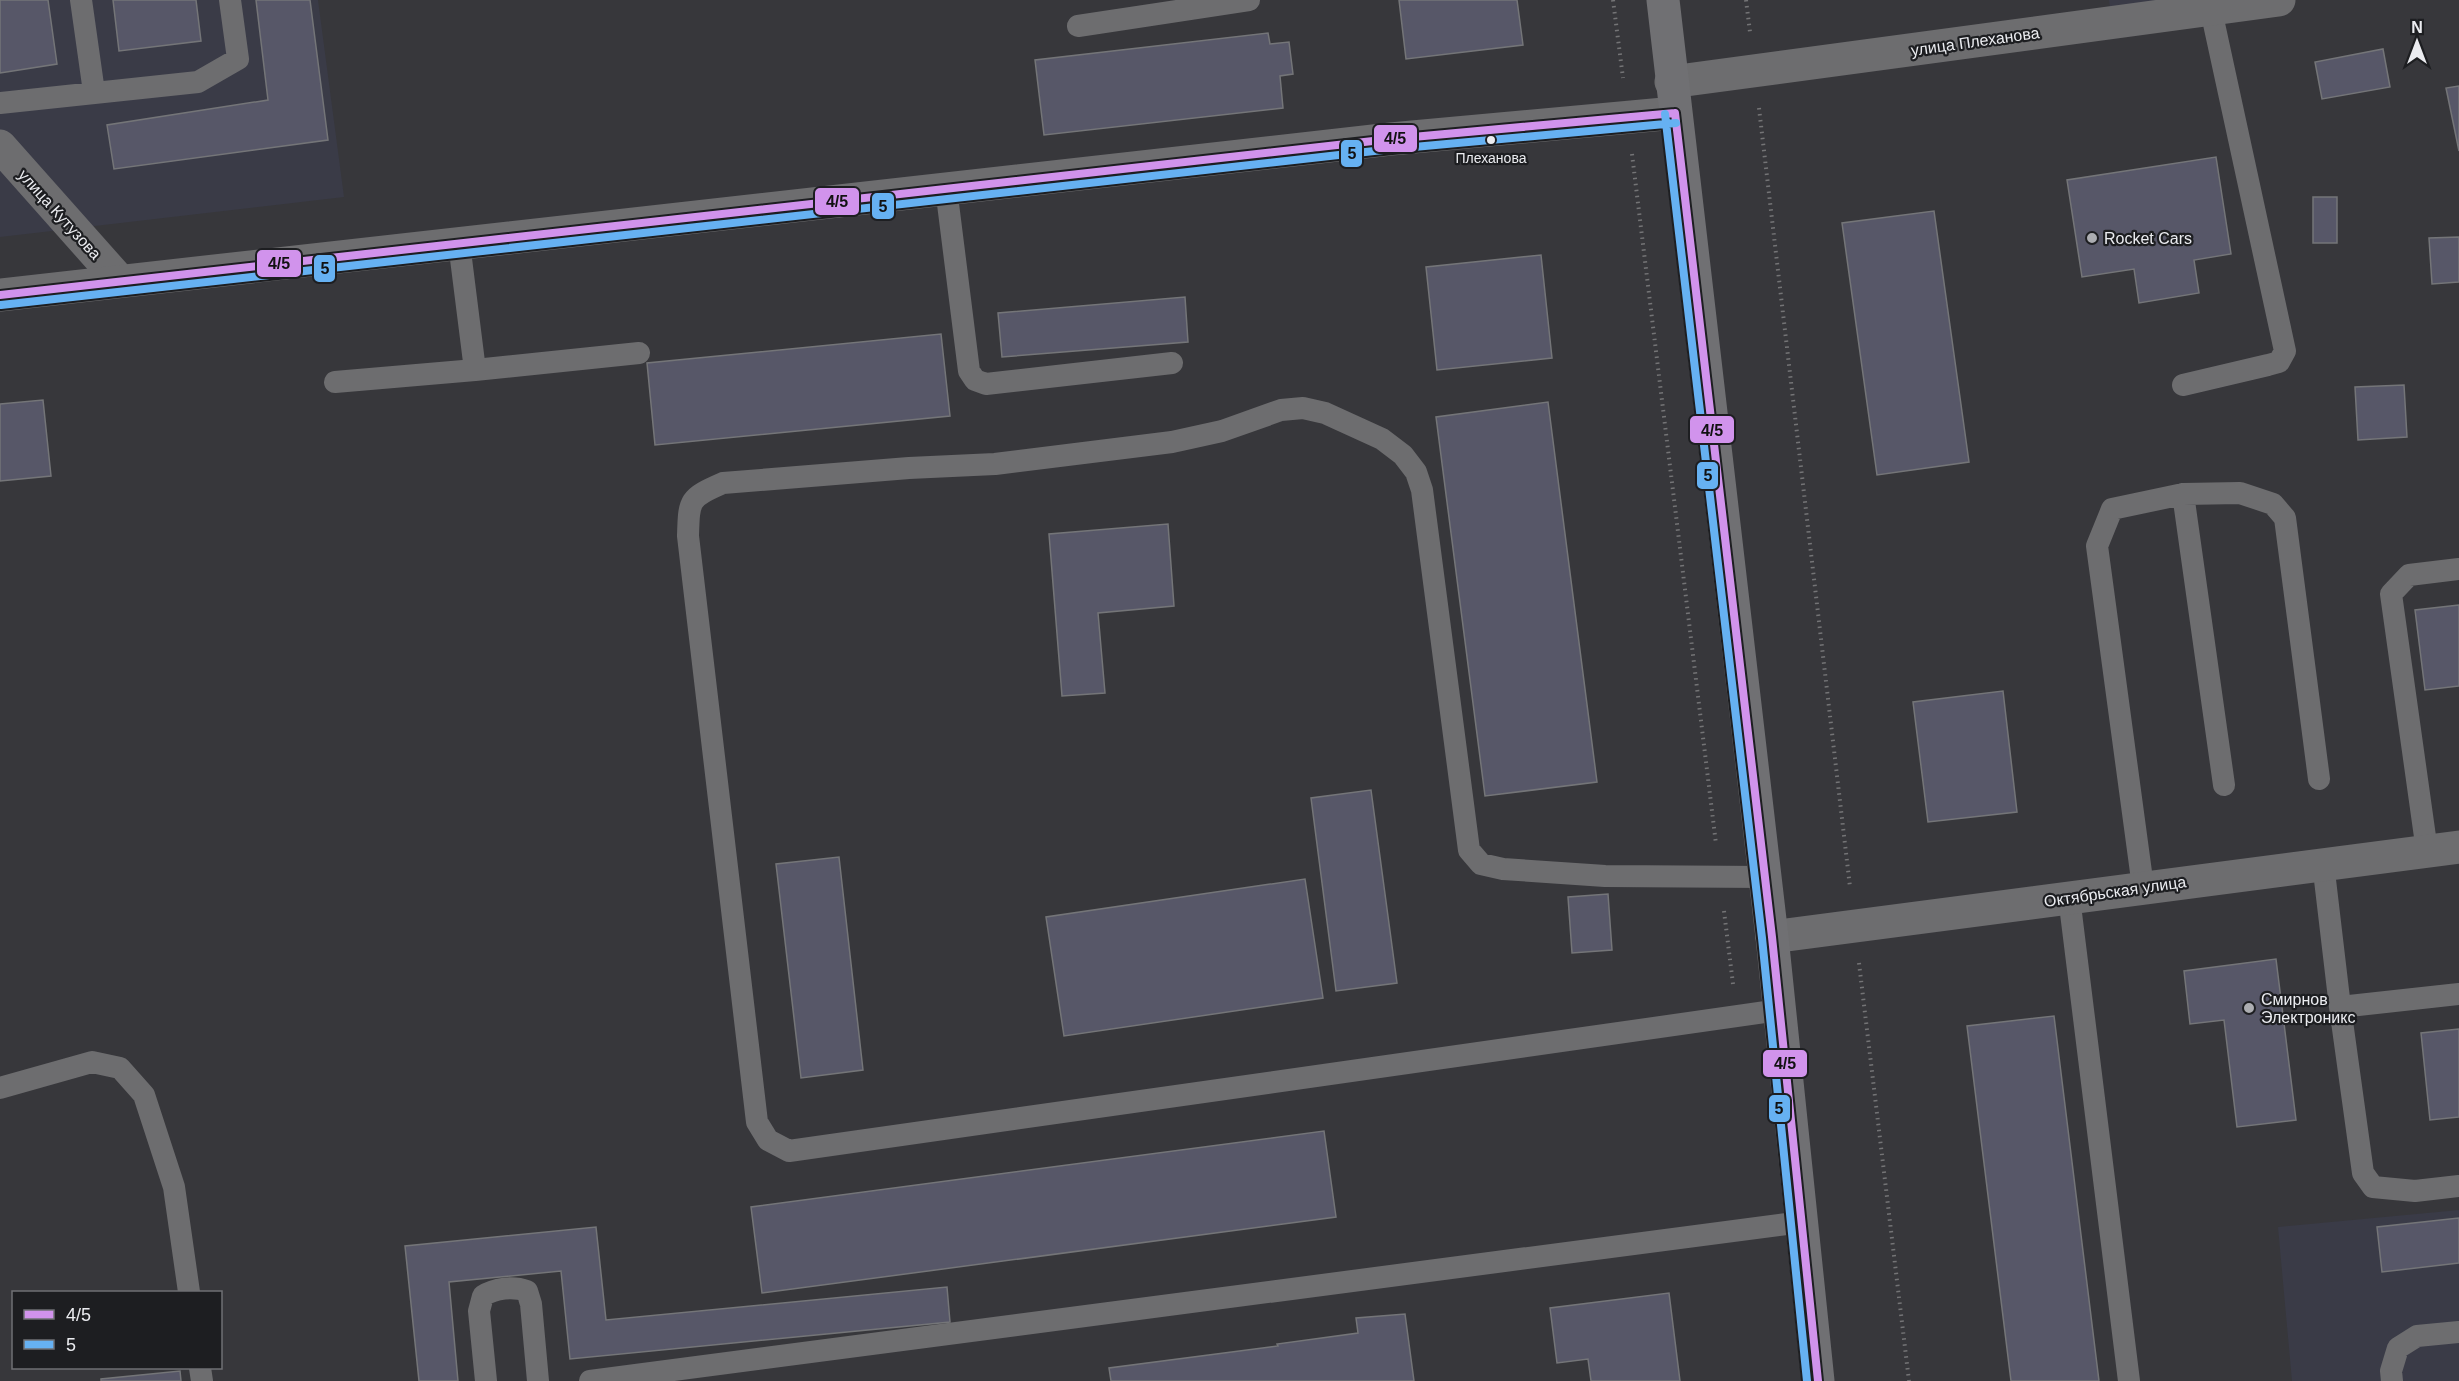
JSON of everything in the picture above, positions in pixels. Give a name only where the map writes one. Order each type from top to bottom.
[{"type":"highway","points":[[1663,0],[1772,937],[1818,1381]]},
{"type":"street","name":"улица Плеханова","points":[[0,295],[1391,139],[1627,117],[1673,98],[1755,71],[2279,0]]},
{"type":"street","name":"улица Кутузова","points":[[0,146],[120,281]]},
{"type":"street","name":"Октябрьская улица","points":[[1772,937],[2443,849]]},
{"type":"lane","points":[[81,0],[94,92]]},
{"type":"lane","points":[[0,103],[198,82],[238,59],[230,0]]},
{"type":"lane","points":[[1078,26],[1250,0]]},
{"type":"lane","points":[[2182,385],[2279,362],[2285,351],[2211,9]]},
{"type":"lane","points":[[946,189],[969,371],[975,380],[986,384],[1172,363]]},
{"type":"lane","points":[[459,243],[475,370]]},
{"type":"lane","points":[[335,382],[639,353]]},
{"type":"lane","points":[[1765,877],[1605,876],[1503,869],[1481,864],[1469,850],[1422,490],[1416,472],[1403,455],[1382,439],[1325,413],[1302,408],[1281,410],[1222,431],[1172,442],[1006,462],[723,483],[700,493],[688,507],[688,536],[757,1122],[768,1140],[789,1151],[1780,1010]]},
{"type":"lane","points":[[2143,887],[2097,546],[2112,509],[2182,494],[2240,493],[2273,504],[2285,518],[2319,779]]},
{"type":"lane","points":[[2182,494],[2224,785]]},
{"type":"lane","points":[[2443,849],[2391,594],[2409,575],[2459,569]]},
{"type":"lane","points":[[2323,863],[2363,1173],[2373,1187],[2415,1191],[2459,1186]]},
{"type":"lane","points":[[2069,897],[2129,1381]]},
{"type":"lane","points":[[2340,1007],[2459,994]]},
{"type":"lane","points":[[0,1088],[92,1062],[120,1068],[144,1095],[174,1187],[189,1291]]},
{"type":"lane","points":[[590,1381],[1802,1222]]},
{"type":"lane","points":[[486,1381],[479,1311],[483,1296],[492,1291],[519,1288],[527,1291],[531,1304],[538,1381]]},
{"type":"lane","points":[[2392,1381],[2391,1371],[2398,1348],[2417,1336],[2459,1332]]},
{"type":"path","points":[[1613,0],[1737,1016]]},
{"type":"path","points":[[1755,71],[1909,1381]]},
{"type":"shaded area","points":[[0,0],[318,0],[344,197],[0,237]]},
{"type":"shaded area","points":[[2109,0],[2212,0],[2111,15]]},
{"type":"shaded area","points":[[2459,1210],[2459,1381],[2292,1381],[2278,1227]]},
{"type":"building","points":[[0,0],[48,0],[57,64],[0,73]]},
{"type":"building","points":[[113,0],[196,0],[201,41],[119,51]]},
{"type":"building","points":[[256,0],[310,0],[328,140],[114,169],[107,125],[268,100]]},
{"type":"building","points":[[1399,0],[1517,0],[1523,45],[1406,59]]},
{"type":"building","points":[[1268,33],[1270,44],[1289,42],[1293,74],[1280,76],[1283,108],[1044,135],[1035,60]]},
{"type":"building","points":[[2383,49],[2390,87],[2322,99],[2315,62]]},
{"type":"building","points":[[2459,86],[2459,151],[2446,88]]},
{"type":"building","points":[[2216,157],[2231,254],[2194,260],[2199,293],[2139,303],[2134,269],[2082,277],[2067,180]]},
{"type":"building","points":[[2313,197],[2337,197],[2337,243],[2313,243]]},
{"type":"building","points":[[1934,211],[1969,462],[1877,475],[1842,223]]},
{"type":"building","points":[[2459,237],[2459,282],[2432,284],[2429,238]]},
{"type":"building","points":[[1541,255],[1552,358],[1437,370],[1426,267]]},
{"type":"building","points":[[1185,297],[1188,342],[1002,357],[998,313]]},
{"type":"building","points":[[941,334],[950,416],[655,445],[647,363]]},
{"type":"building","points":[[2404,385],[2407,437],[2358,440],[2355,387]]},
{"type":"building","points":[[43,400],[51,476],[0,481],[0,404]]},
{"type":"building","points":[[1548,402],[1597,782],[1485,796],[1436,417]]},
{"type":"building","points":[[1168,524],[1174,606],[1098,613],[1105,693],[1062,696],[1049,534]]},
{"type":"building","points":[[2459,605],[2459,686],[2425,690],[2415,610]]},
{"type":"building","points":[[2003,691],[2017,812],[1928,822],[1913,702]]},
{"type":"building","points":[[1371,790],[1397,983],[1336,991],[1311,798]]},
{"type":"building","points":[[839,857],[863,1070],[801,1078],[776,864]]},
{"type":"building","points":[[1305,879],[1323,998],[1064,1036],[1046,917]]},
{"type":"building","points":[[1608,894],[1612,950],[1572,953],[1568,897]]},
{"type":"building","points":[[2276,959],[2296,1120],[2237,1127],[2224,1020],[2190,1024],[2184,971]]},
{"type":"building","points":[[2054,1016],[2099,1381],[2011,1381],[1967,1026]]},
{"type":"building","points":[[2459,1029],[2459,1117],[2430,1120],[2421,1033]]},
{"type":"building","points":[[1324,1131],[1336,1217],[762,1293],[751,1207]]},
{"type":"building","points":[[2459,1218],[2459,1263],[2382,1272],[2377,1227]]},
{"type":"building","points":[[596,1227],[606,1320],[947,1287],[950,1322],[570,1359],[561,1271],[449,1282],[458,1381],[419,1381],[405,1246]]},
{"type":"building","points":[[1669,1293],[1680,1381],[1591,1381],[1588,1359],[1557,1363],[1550,1308]]},
{"type":"building","points":[[1405,1314],[1414,1381],[1111,1381],[1109,1368],[1358,1333],[1356,1318]]},
{"type":"building","points":[[180,1371],[181,1381],[101,1381],[101,1379]]},
{"type":"transit line","name":"4/5","points":[[1675,113],[1772,937],[1818,1381]]},
{"type":"transit line","name":"4/5","points":[[0,295],[1391,139],[1675,113]]},
{"type":"transit line","name":"5","points":[[1665,114],[1762,938],[1807,1381]]},
{"type":"transit line","name":"5","points":[[1,305],[1392,149],[1676,123]]},
{"type":"place","name":"Плеханова","points":[[1491,140]]},
{"type":"place","name":"Rocket Cars","points":[[2092,238]]},
{"type":"place","name":"Смирнов Электроникс","points":[[2249,1008]]}]
